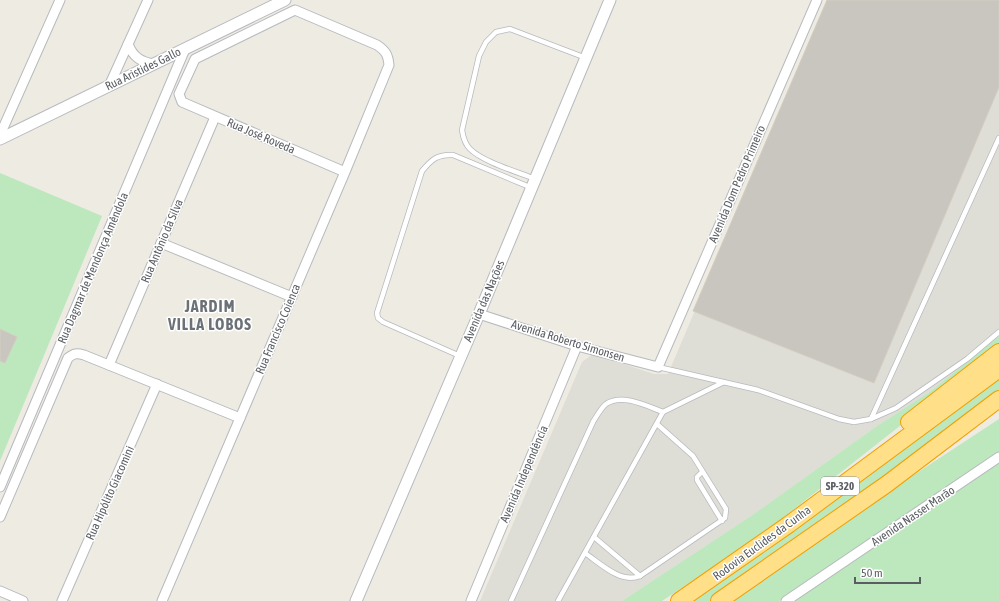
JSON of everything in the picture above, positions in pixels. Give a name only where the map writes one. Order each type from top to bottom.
[{"type":"highway","points":[[788,525],[890,437],[999,352]]},
{"type":"highway","name":"Rodovia Euclides da Cunha","points":[[679,601],[788,525],[999,369]]},
{"type":"highway","name":"Rodovia Euclides da Cunha","points":[[719,601],[887,484],[999,399]]},
{"type":"highway","points":[[887,484],[999,413]]},
{"type":"street","points":[[0,136],[60,0]]},
{"type":"street","points":[[110,84],[148,0]]},
{"type":"street","name":"Rua Aristides Gallo","points":[[0,139],[110,84],[186,49],[285,0]]},
{"type":"street","name":"Avenida das Nações","points":[[356,601],[479,314],[610,0]]},
{"type":"street","name":"Avenida Dom Pedro Primeiro","points":[[658,367],[817,0]]},
{"type":"street","name":"Rua Francisco Coienca","points":[[162,601],[345,172],[389,65],[388,57],[384,50],[377,46],[295,10],[195,59],[178,94],[179,98]]},
{"type":"street","points":[[128,44],[131,52],[138,59],[145,63],[154,64]]},
{"type":"street","name":"Rua Dagmar de Mendonça Amêndola","points":[[0,487],[186,49]]},
{"type":"street","points":[[121,61],[122,70],[129,76]]},
{"type":"street","name":"Rua José Roveda","points":[[179,98],[186,104],[215,117],[345,172]]},
{"type":"street","name":"Rua Antônio da Silva","points":[[109,365],[215,117]]},
{"type":"street","points":[[161,243],[292,297]]},
{"type":"street","name":"Avenida Roberto Simonsen","points":[[479,314],[577,346],[658,367]]},
{"type":"street","name":"Avenida Independência","points":[[471,601],[577,346]]},
{"type":"street","points":[[0,517],[68,358],[73,354],[78,353],[240,418]]},
{"type":"street","name":"Rua Hipólito Giacomini","points":[[62,601],[157,384]]},
{"type":"street","name":"Avenida Nasser Marão","points":[[786,601],[999,457]]},
{"type":"street","points":[[0,590],[23,601]]},
{"type":"lane","points":[[533,184],[469,149],[464,140],[462,130],[479,56],[486,42],[496,32],[510,29],[586,58]]},
{"type":"lane","points":[[871,419],[999,138]]},
{"type":"lane","points":[[461,356],[383,322],[378,318],[377,313],[422,171],[431,159],[442,154],[453,155],[533,184]]},
{"type":"lane","points":[[658,367],[758,390],[839,419],[854,422],[871,419],[896,408],[967,359],[999,332]]},
{"type":"lane","points":[[558,601],[663,412],[724,382]]},
{"type":"lane","points":[[511,601],[593,422],[606,404],[619,400],[635,402],[663,412]]},
{"type":"lane","points":[[585,553],[625,579],[632,579],[640,576],[725,518],[726,510],[693,456],[657,424]]},
{"type":"lane","points":[[702,472],[697,477],[697,480],[722,521]]},
{"type":"lane","points":[[594,537],[640,576]]},
{"type":"shaded area","points":[[827,0],[999,0],[999,336],[931,391],[877,426],[751,516],[622,601],[480,601],[582,362],[593,354],[654,374],[668,374]]},
{"type":"green space","points":[[0,173],[102,216],[0,461]]},
{"type":"green space","points":[[999,336],[999,348],[784,517],[662,601],[622,601],[751,516],[877,426],[931,391]]},
{"type":"green space","points":[[999,374],[999,394],[712,601],[688,601]]},
{"type":"green space","points":[[999,419],[999,453],[779,601],[733,601],[891,490]]},
{"type":"green space","points":[[999,462],[999,601],[794,601]]},
{"type":"building","points":[[827,0],[999,0],[999,87],[874,383],[693,311]]},
{"type":"building","points":[[0,329],[17,337],[5,363],[0,361]]},
{"type":"district","name":"JARDIM VILLA LOBOS","points":[[210,315]]}]
